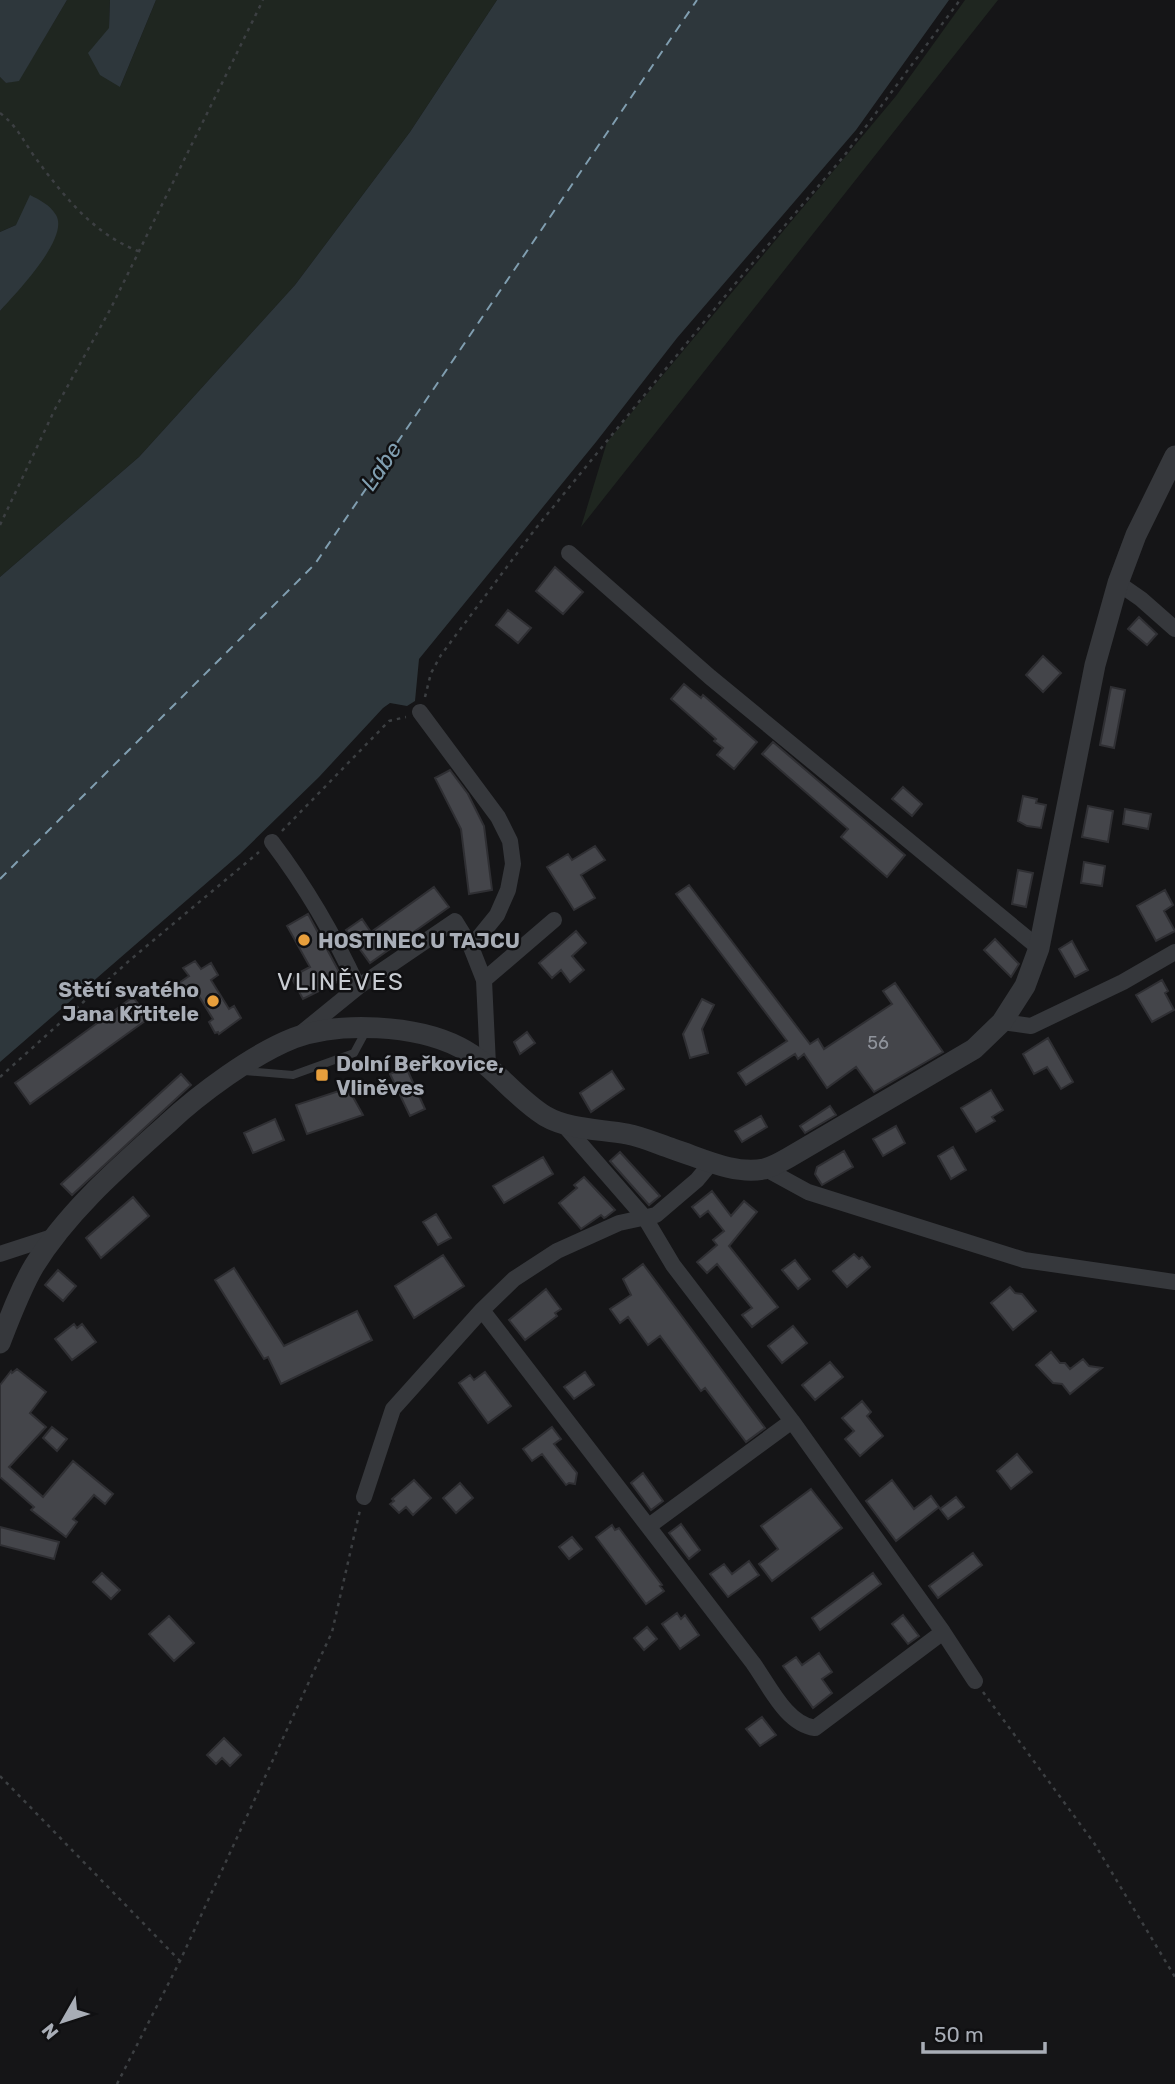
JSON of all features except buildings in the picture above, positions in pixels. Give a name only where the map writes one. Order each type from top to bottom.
[{"type":"street","points":[[294,1038],[328,1030],[368,1028],[437,1037],[461,1047],[488,1065],[544,1115],[564,1125],[632,1135],[740,1171],[766,1169],[788,1158],[974,1049],[1002,1022],[1025,986],[1039,948],[1088,692],[1118,583],[1136,535],[1175,456]]},
{"type":"street","points":[[569,553],[710,677],[1039,948]]},
{"type":"street","points":[[1118,583],[1175,629]]},
{"type":"street","points":[[420,712],[498,817],[510,841],[513,864],[508,890],[497,915],[471,947]]},
{"type":"street","points":[[272,842],[293,870],[336,941],[358,987]]},
{"type":"street","points":[[484,980],[554,920]]},
{"type":"street","points":[[0,1343],[34,1268],[75,1210],[178,1114],[238,1070],[294,1038],[358,987],[455,921],[471,947],[484,980],[488,1065]]},
{"type":"street","points":[[1002,1022],[1031,1026],[1123,982],[1175,953]]},
{"type":"street","points":[[564,1125],[645,1218],[673,1265],[792,1421],[975,1681]]},
{"type":"street","points":[[363,1497],[393,1409],[482,1310],[514,1279],[557,1251],[619,1223],[656,1215],[697,1180],[712,1162]]},
{"type":"street","points":[[766,1169],[807,1192],[1024,1259],[1175,1282]]},
{"type":"street","points":[[0,1254],[55,1236]]},
{"type":"street","points":[[482,1310],[649,1526],[793,1719],[805,1727],[815,1728],[943,1632]]},
{"type":"street","points":[[649,1526],[792,1421]]},
{"type":"lane","points":[[238,1070],[293,1075],[354,1053],[368,1028]]},
{"type":"path","points":[[0,525],[55,409],[111,308],[263,0]]},
{"type":"path","points":[[0,1077],[130,960],[272,842],[389,720],[414,716],[420,712],[424,706],[431,673],[441,655],[536,528],[734,284],[844,156],[960,0]]},
{"type":"path","points":[[0,113],[13,123],[82,216],[119,243],[138,251]]},
{"type":"path","points":[[117,2084],[180,1961],[332,1632],[363,1497]]},
{"type":"path","points":[[975,1681],[1094,1843],[1175,1977]]},
{"type":"path","points":[[0,1776],[180,1961]]},
{"type":"shaded area","points":[[67,0],[110,0],[109,28],[120,87],[156,0],[497,0],[410,132],[295,285],[139,457],[0,577],[0,311],[46,254],[16,225],[0,232],[0,77],[6,83],[19,80]]},
{"type":"shaded area","points":[[965,0],[998,0],[581,527],[607,442],[896,96]]},
{"type":"water","points":[[0,0],[67,0],[19,81],[6,83],[0,77]]},
{"type":"water","points":[[110,0],[156,0],[120,87],[100,75],[88,53],[109,28]]},
{"type":"water","name":"Labe","points":[[497,0],[949,0],[856,130],[677,338],[419,659],[415,701],[407,706],[390,703],[383,708],[319,777],[240,854],[0,1062],[0,577],[139,457],[295,285],[410,132]]},
{"type":"water","points":[[30,195],[48,206],[56,215],[58,225],[55,237],[39,265],[0,311],[0,232],[16,225]]},
{"type":"ferry route","points":[[0,879],[315,564],[697,0]]},
{"type":"place","name":"HOSTINEC U TAJCU","points":[[304,940]]},
{"type":"place","name":"Stětí svatého Jana Křtitele","points":[[213,1001]]},
{"type":"place","name":"Dolní Beřkovice, Vliněves","points":[[322,1075]]},
{"type":"district","name":"VLINĚVES","points":[[341,982]]}]
